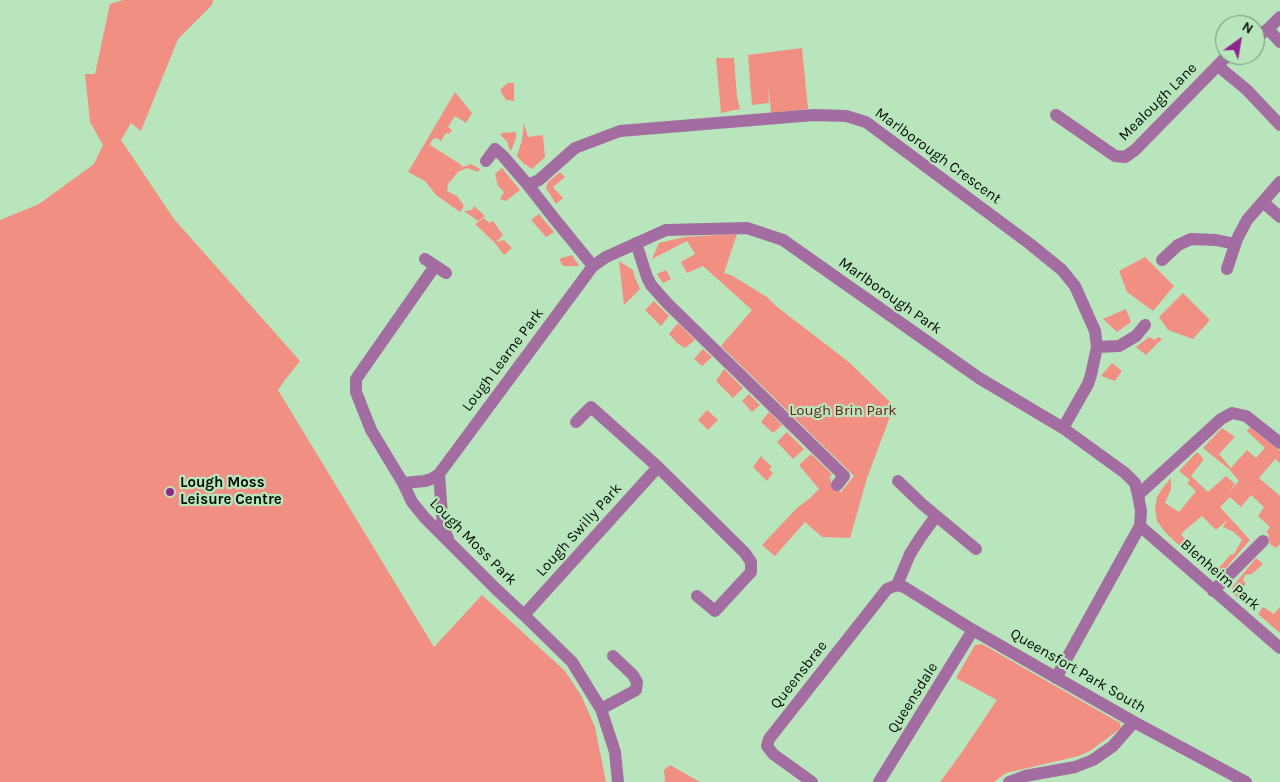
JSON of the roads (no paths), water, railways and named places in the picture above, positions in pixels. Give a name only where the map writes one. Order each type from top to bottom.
[{"type":"street","points":[[1265,31],[1280,17]]},
{"type":"street","points":[[1268,29],[1280,42]]},
{"type":"street","points":[[1218,66],[1247,90],[1280,125]]},
{"type":"street","name":"Mealough Lane","points":[[1056,115],[1115,156],[1125,156],[1135,150],[1218,66]]},
{"type":"street","name":"Marlborough Crescent","points":[[528,185],[539,180],[575,148],[620,132],[814,115],[846,116],[866,122],[1030,244],[1062,270],[1075,286],[1095,331],[1097,346],[1088,384],[1063,428]]},
{"type":"street","points":[[486,161],[494,149],[507,160],[593,266]]},
{"type":"street","points":[[1227,269],[1235,244],[1247,220],[1280,182]]},
{"type":"street","points":[[1263,202],[1280,217]]},
{"type":"street","name":"Marlborough Park","points":[[593,266],[606,257],[666,230],[747,228],[783,240],[979,378],[1063,428],[1125,473],[1135,483],[1138,495]]},
{"type":"street","points":[[1162,260],[1178,245],[1191,240],[1216,240],[1235,244]]},
{"type":"street","points":[[636,243],[651,285],[667,303],[844,476],[837,485]]},
{"type":"street","name":"Lough Moss Park","points":[[446,273],[430,262],[356,379],[356,392],[372,430],[412,502],[572,662],[601,709],[615,752],[618,782]]},
{"type":"street","name":"Lough Learne Park","points":[[440,474],[593,266]]},
{"type":"street","points":[[1097,346],[1119,346],[1136,336],[1145,325]]},
{"type":"street","points":[[576,422],[591,406],[658,467],[745,553],[751,562],[751,572],[715,611],[697,596]]},
{"type":"street","points":[[1056,678],[1140,526],[1141,511],[1138,495],[1221,419],[1232,413],[1246,416],[1280,443]]},
{"type":"street","name":"Lough Swilly Park","points":[[524,615],[658,467]]},
{"type":"street","points":[[403,483],[425,481],[440,474],[443,528],[449,541]]},
{"type":"street","points":[[898,481],[976,549]]},
{"type":"street","points":[[897,585],[910,554],[936,516]]},
{"type":"street","name":"Blenheim Park","points":[[1140,526],[1280,648]]},
{"type":"street","points":[[1213,591],[1262,541]]},
{"type":"street","name":"Queensfort Park South","points":[[897,585],[904,587],[1056,678],[1246,782]]},
{"type":"street","name":"Queensbrae","points":[[812,782],[773,754],[768,746],[769,739],[887,590],[897,585]]},
{"type":"street","name":"Queensdale","points":[[879,782],[973,630]]},
{"type":"street","points":[[601,709],[636,690],[637,682],[633,675],[613,656]]},
{"type":"street","points":[[1009,782],[1025,776],[1075,767],[1093,760],[1113,746],[1134,722]]},
{"type":"place","name":"Lough Moss Leisure Centre","points":[[170,492]]},
{"type":"park label","name":"Lough Brin Park","points":[[843,411]]}]
